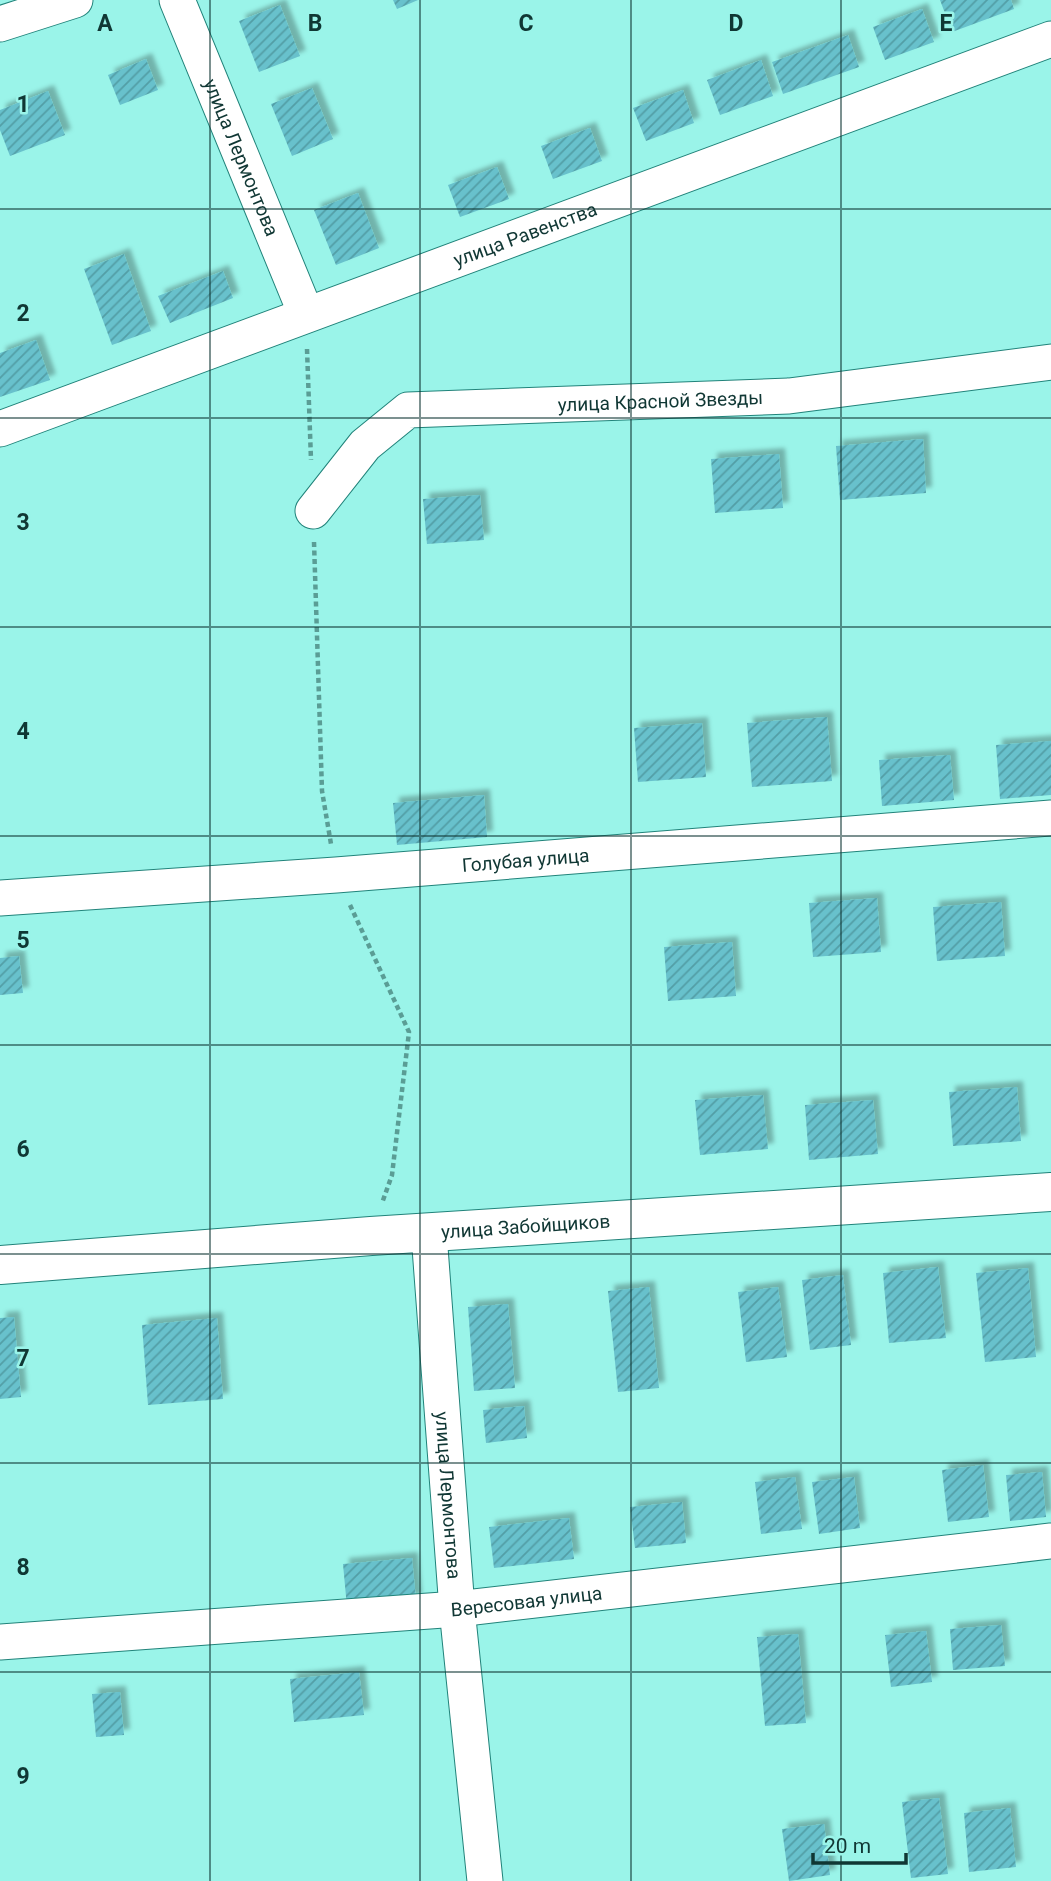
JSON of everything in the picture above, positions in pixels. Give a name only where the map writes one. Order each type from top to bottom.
[{"type":"street","points":[[0,24],[75,0]]},
{"type":"street","name":"улица Лермонтова","points":[[177,0],[306,314]]},
{"type":"street","name":"улица Равенства","points":[[0,429],[1051,39]]},
{"type":"street","name":"улица Красной Звезды","points":[[313,511],[365,445],[408,410],[789,396],[1051,362]]},
{"type":"street","name":"Голубая улица","points":[[0,898],[337,875],[1051,818]]},
{"type":"street","name":"улица Забойщиков","points":[[0,1265],[371,1236],[1051,1192]]},
{"type":"street","name":"улица Лермонтова","points":[[429,1234],[457,1609],[485,1881]]},
{"type":"street","name":"Вересовая улица","points":[[0,1642],[457,1609],[1051,1541]]},
{"type":"path","points":[[306,314],[322,791],[337,875],[408,1032],[392,1175],[371,1236]]},
{"type":"building","points":[[393,0],[418,0],[397,9]]},
{"type":"building","points":[[940,0],[1011,0],[1014,9],[952,32]]},
{"type":"building","points":[[280,5],[300,56],[259,72],[239,21]]},
{"type":"building","points":[[922,9],[934,42],[885,60],[873,27]]},
{"type":"building","points":[[848,35],[859,67],[783,94],[772,62]]},
{"type":"building","points":[[146,59],[158,90],[120,105],[108,75]]},
{"type":"building","points":[[761,60],[773,96],[720,115],[707,80]]},
{"type":"building","points":[[312,88],[333,139],[292,156],[271,104]]},
{"type":"building","points":[[683,90],[694,123],[646,141],[633,108]]},
{"type":"building","points":[[48,91],[65,135],[10,156],[0,130],[0,110]]},
{"type":"building","points":[[590,128],[602,161],[553,179],[541,146]]},
{"type":"building","points":[[497,167],[509,199],[460,217],[448,185]]},
{"type":"building","points":[[358,193],[379,248],[336,265],[314,210]]},
{"type":"building","points":[[124,254],[151,331],[112,345],[84,269]]},
{"type":"building","points":[[223,271],[233,298],[170,323],[158,296]]},
{"type":"building","points":[[36,340],[50,380],[0,397],[0,353]]},
{"type":"building","points":[[923,439],[926,493],[840,500],[836,446]]},
{"type":"building","points":[[779,454],[783,508],[715,513],[711,459]]},
{"type":"building","points":[[480,495],[484,540],[427,544],[423,499]]},
{"type":"building","points":[[827,717],[832,781],[752,787],[747,723]]},
{"type":"building","points":[[702,723],[706,777],[638,782],[634,728]]},
{"type":"building","points":[[1051,741],[1051,795],[1000,799],[996,745]]},
{"type":"building","points":[[950,755],[954,800],[882,806],[879,760]]},
{"type":"building","points":[[484,795],[487,837],[397,845],[393,803]]},
{"type":"building","points":[[877,898],[881,952],[813,957],[809,903]]},
{"type":"building","points":[[1001,902],[1005,956],[937,961],[933,907]]},
{"type":"building","points":[[732,942],[736,996],[668,1001],[664,947]]},
{"type":"building","points":[[19,956],[23,993],[0,995],[0,958]]},
{"type":"building","points":[[1017,1087],[1021,1141],[953,1146],[949,1092]]},
{"type":"building","points":[[763,1095],[768,1149],[700,1155],[695,1100]]},
{"type":"building","points":[[873,1100],[878,1154],[809,1160],[805,1105]]},
{"type":"building","points":[[938,1267],[946,1338],[889,1343],[883,1273]]},
{"type":"building","points":[[1028,1268],[1036,1357],[985,1362],[976,1273]]},
{"type":"building","points":[[843,1275],[851,1345],[810,1350],[802,1280]]},
{"type":"building","points":[[649,1287],[659,1388],[618,1392],[608,1291]]},
{"type":"building","points":[[778,1287],[787,1357],[746,1362],[738,1292]]},
{"type":"building","points":[[508,1304],[515,1388],[474,1391],[468,1307]]},
{"type":"building","points":[[14,1317],[21,1397],[0,1399],[0,1318]]},
{"type":"building","points":[[217,1318],[223,1399],[148,1405],[142,1325]]},
{"type":"building","points":[[524,1406],[527,1438],[486,1443],[483,1410]]},
{"type":"building","points":[[983,1465],[989,1517],[948,1522],[942,1470]]},
{"type":"building","points":[[1042,1472],[1046,1517],[1010,1521],[1006,1475]]},
{"type":"building","points":[[795,1477],[802,1529],[761,1534],[755,1482]]},
{"type":"building","points":[[854,1477],[860,1528],[819,1534],[812,1482]]},
{"type":"building","points":[[682,1502],[686,1543],[635,1548],[630,1507]]},
{"type":"building","points":[[569,1518],[574,1559],[494,1568],[489,1527]]},
{"type":"building","points":[[412,1558],[416,1600],[347,1607],[343,1564]]},
{"type":"building","points":[[1001,1625],[1005,1666],[953,1670],[950,1629]]},
{"type":"building","points":[[926,1631],[932,1682],[891,1687],[885,1635]]},
{"type":"building","points":[[798,1634],[806,1723],[765,1726],[757,1637]]},
{"type":"building","points":[[359,1672],[364,1715],[294,1722],[290,1679]]},
{"type":"building","points":[[120,1692],[124,1735],[96,1737],[92,1694]]},
{"type":"building","points":[[939,1798],[948,1874],[911,1878],[902,1802]]},
{"type":"building","points":[[1010,1808],[1016,1867],[969,1872],[964,1813]]},
{"type":"building","points":[[824,1824],[830,1875],[789,1881],[782,1829]]}]
